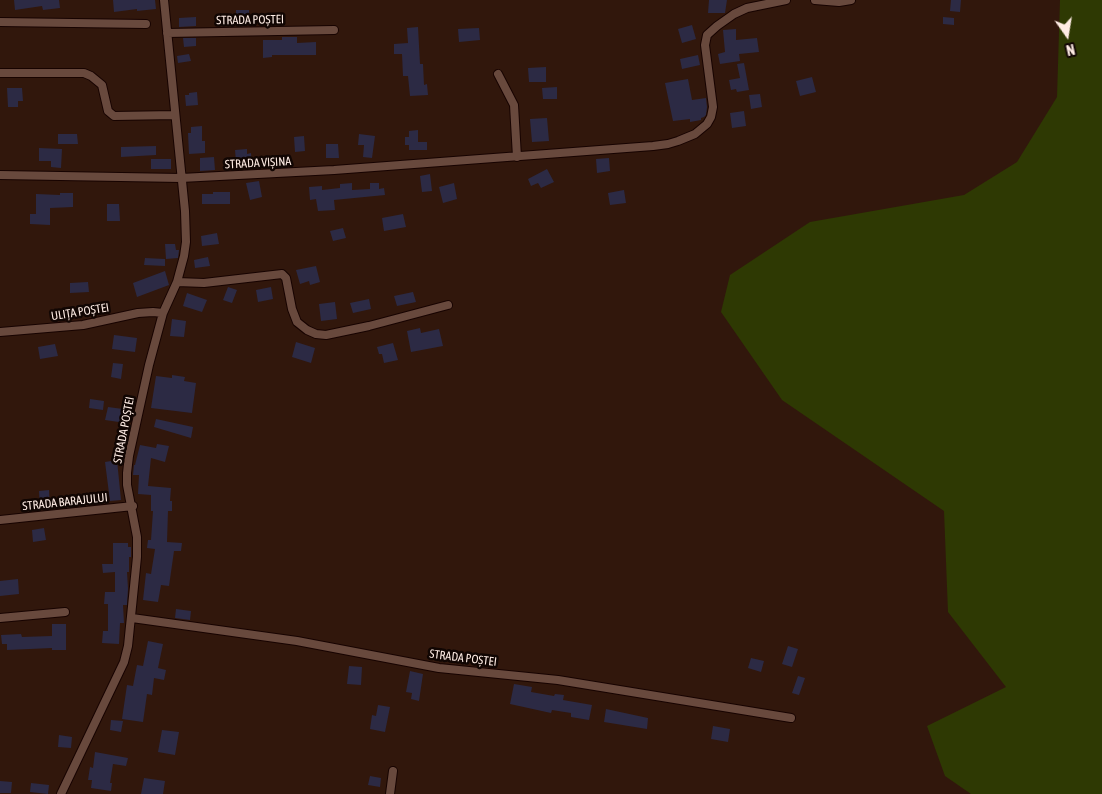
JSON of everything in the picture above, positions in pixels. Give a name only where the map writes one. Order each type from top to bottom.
[{"type":"street","name":"STRADA POȘTEI","points":[[61,793],[124,662],[132,618],[137,557],[137,537],[127,473],[129,456],[149,365],[163,313],[182,268],[186,242],[185,211],[164,0]]},
{"type":"street","name":"STRADA VIȘINA","points":[[0,175],[181,178],[334,170],[517,157],[660,145],[678,141],[695,134],[707,124],[712,112],[704,45],[707,36],[734,14],[747,8],[786,0]]},
{"type":"street","points":[[815,0],[839,2],[851,0]]},
{"type":"street","points":[[0,22],[146,24]]},
{"type":"street","name":"STRADA POȘTEI","points":[[167,33],[334,30]]},
{"type":"street","points":[[0,73],[84,73],[102,85],[108,110],[114,116],[175,115]]},
{"type":"street","points":[[498,74],[514,105],[517,157]]},
{"type":"street","points":[[177,282],[204,283],[282,274],[286,278],[292,309],[297,322],[307,330],[316,334],[326,335],[369,326],[448,305]]},
{"type":"street","name":"ULIȚA POȘTEI","points":[[0,332],[83,325],[138,313],[163,313]]},
{"type":"street","name":"STRADA BARAJULUI","points":[[0,520],[133,506]]},
{"type":"street","points":[[0,618],[65,612]]},
{"type":"street","name":"STRADA POȘTEI","points":[[132,618],[297,641],[439,668],[558,680],[791,718]]},
{"type":"street","points":[[390,794],[393,771]]},
{"type":"street","points":[[61,793],[70,794]]},
{"type":"green space","points":[[1060,0],[1102,0],[1102,794],[971,794],[945,776],[927,726],[1006,687],[948,612],[944,511],[782,400],[721,312],[730,275],[810,222],[964,195],[1017,162],[1057,97]]},
{"type":"building","points":[[14,0],[59,0],[60,8],[43,10],[42,6],[15,10]]},
{"type":"building","points":[[113,0],[155,0],[156,9],[114,12]]},
{"type":"building","points":[[709,0],[727,0],[725,13],[708,13]]},
{"type":"building","points":[[951,0],[961,0],[960,12],[950,11]]},
{"type":"building","points":[[236,10],[249,10],[249,21],[236,21]]},
{"type":"building","points":[[196,17],[196,26],[179,27],[179,18]]},
{"type":"building","points":[[943,17],[954,18],[954,25],[943,24]]},
{"type":"building","points":[[692,25],[696,39],[682,43],[678,29]]},
{"type":"building","points":[[418,27],[420,64],[423,64],[424,85],[427,84],[428,95],[410,96],[408,76],[403,76],[402,54],[394,54],[394,44],[408,43],[407,28]]},
{"type":"building","points":[[479,28],[480,40],[459,42],[458,29]]},
{"type":"building","points":[[736,29],[736,40],[757,38],[759,52],[739,54],[740,61],[720,64],[718,54],[725,52],[723,30]]},
{"type":"building","points":[[282,37],[297,37],[297,43],[316,42],[316,55],[272,55],[272,57],[263,58],[263,40],[282,40]]},
{"type":"building","points":[[183,38],[196,38],[196,46],[184,47]]},
{"type":"building","points":[[189,54],[191,61],[178,63],[177,56]]},
{"type":"building","points":[[698,55],[700,65],[682,69],[680,59]]},
{"type":"building","points":[[744,63],[749,90],[737,92],[736,89],[731,90],[729,80],[740,78],[737,64]]},
{"type":"building","points":[[546,67],[546,82],[529,82],[528,68]]},
{"type":"building","points":[[812,77],[816,92],[800,96],[796,81]]},
{"type":"building","points":[[688,79],[692,100],[706,98],[706,115],[701,120],[690,122],[690,119],[673,121],[665,83]]},
{"type":"building","points":[[557,87],[557,99],[543,99],[542,88]]},
{"type":"building","points":[[7,88],[22,88],[23,101],[18,101],[18,107],[8,107]]},
{"type":"building","points":[[197,92],[198,105],[186,106],[185,95]]},
{"type":"building","points":[[760,94],[762,107],[751,109],[749,95]]},
{"type":"building","points":[[744,111],[746,126],[732,128],[730,113]]},
{"type":"building","points":[[547,118],[549,141],[532,142],[530,119]]},
{"type":"building","points":[[202,126],[202,141],[205,141],[205,153],[189,154],[188,133],[191,133],[191,127]]},
{"type":"building","points":[[418,130],[418,142],[427,142],[427,150],[409,150],[409,145],[405,145],[405,137],[409,137],[409,131]]},
{"type":"building","points":[[58,134],[77,134],[78,144],[58,144]]},
{"type":"building","points":[[359,134],[375,136],[372,158],[363,157],[364,145],[358,145]]},
{"type":"building","points":[[304,136],[305,151],[295,152],[294,137]]},
{"type":"building","points":[[326,144],[338,144],[339,158],[326,158]]},
{"type":"building","points":[[156,146],[156,155],[121,157],[121,147]]},
{"type":"building","points":[[39,148],[62,149],[61,168],[51,167],[51,161],[39,161]]},
{"type":"building","points":[[247,149],[247,154],[251,153],[252,166],[240,167],[240,162],[236,162],[235,150]]},
{"type":"building","points":[[214,157],[215,170],[200,171],[200,158]]},
{"type":"building","points":[[609,158],[610,171],[597,173],[596,159]]},
{"type":"building","points":[[151,159],[171,159],[171,169],[151,169]]},
{"type":"building","points":[[547,169],[554,182],[541,188],[538,183],[531,186],[528,179]]},
{"type":"building","points":[[430,174],[432,191],[422,192],[420,176]]},
{"type":"building","points":[[259,181],[262,197],[250,200],[246,183]]},
{"type":"building","points":[[352,183],[352,190],[370,189],[370,183],[379,183],[379,189],[384,188],[385,195],[334,200],[335,210],[318,211],[316,199],[310,200],[309,187],[322,186],[322,190],[340,188],[340,184]]},
{"type":"building","points":[[454,183],[457,199],[443,203],[439,187]]},
{"type":"building","points":[[624,190],[626,203],[610,205],[608,193]]},
{"type":"building","points":[[213,192],[230,192],[230,204],[202,204],[202,194],[213,194]]},
{"type":"building","points":[[60,193],[73,193],[73,207],[50,208],[50,225],[30,224],[30,214],[36,214],[36,194],[60,195]]},
{"type":"building","points":[[107,204],[119,204],[120,221],[107,221]]},
{"type":"building","points":[[403,214],[406,227],[384,231],[382,218]]},
{"type":"building","points":[[343,228],[346,238],[333,241],[330,231]]},
{"type":"building","points":[[217,233],[219,244],[202,246],[201,236]]},
{"type":"building","points":[[165,244],[175,244],[176,250],[179,250],[178,258],[166,259]]},
{"type":"building","points":[[208,257],[210,266],[195,268],[194,260]]},
{"type":"building","points":[[145,258],[165,259],[165,266],[144,265]]},
{"type":"building","points":[[316,266],[320,282],[310,285],[309,281],[300,284],[296,270]]},
{"type":"building","points":[[165,271],[169,285],[137,297],[133,283]]},
{"type":"building","points":[[88,282],[89,292],[70,293],[70,283]]},
{"type":"building","points":[[228,287],[237,290],[232,303],[223,300]]},
{"type":"building","points":[[271,287],[273,299],[258,302],[256,290]]},
{"type":"building","points":[[413,292],[416,302],[397,306],[394,296]]},
{"type":"building","points":[[187,293],[207,300],[202,312],[183,306]]},
{"type":"building","points":[[369,299],[371,309],[353,313],[350,303]]},
{"type":"building","points":[[335,302],[337,319],[321,321],[319,304]]},
{"type":"building","points":[[172,319],[186,321],[184,337],[170,336]]},
{"type":"building","points":[[420,328],[421,333],[439,329],[443,346],[411,352],[407,331]]},
{"type":"building","points":[[114,335],[137,338],[135,352],[112,349]]},
{"type":"building","points":[[296,342],[315,348],[311,363],[292,357]]},
{"type":"building","points":[[393,343],[398,360],[384,363],[382,354],[379,354],[377,347]]},
{"type":"building","points":[[55,344],[58,356],[40,359],[38,347]]},
{"type":"building","points":[[113,363],[123,364],[121,379],[111,377]]},
{"type":"building","points":[[172,375],[185,377],[184,381],[196,383],[192,413],[151,408],[156,376],[172,378]]},
{"type":"building","points":[[90,399],[104,401],[103,410],[89,408]]},
{"type":"building","points":[[108,407],[123,409],[122,414],[128,416],[126,423],[105,420]]},
{"type":"building","points":[[156,419],[193,427],[191,438],[154,427]]},
{"type":"building","points":[[157,444],[169,446],[165,462],[151,458],[148,486],[171,488],[170,501],[172,501],[172,511],[168,511],[167,542],[182,543],[181,551],[174,551],[169,586],[161,585],[158,602],[143,600],[146,573],[151,574],[155,549],[147,548],[148,540],[151,540],[153,511],[151,511],[151,495],[138,494],[139,475],[133,475],[140,445],[156,448]]},
{"type":"building","points":[[117,460],[121,500],[110,501],[105,462]]},
{"type":"building","points":[[49,490],[50,509],[40,509],[39,491]]},
{"type":"building","points":[[44,528],[46,540],[33,542],[32,530]]},
{"type":"building","points":[[113,543],[128,543],[128,547],[131,547],[129,572],[127,572],[127,605],[123,605],[124,623],[120,623],[119,644],[102,643],[103,631],[108,631],[108,604],[104,604],[105,592],[115,592],[115,572],[103,573],[102,564],[113,564]]},
{"type":"building","points":[[18,579],[19,594],[0,596],[0,581]]},
{"type":"building","points":[[176,609],[191,611],[190,620],[175,618]]},
{"type":"building","points":[[52,624],[66,624],[66,650],[52,650],[52,648],[7,650],[7,644],[2,644],[1,635],[21,634],[22,637],[52,636]]},
{"type":"building","points":[[148,641],[163,644],[158,668],[166,670],[164,680],[154,678],[152,695],[147,694],[143,722],[122,719],[127,685],[133,686],[137,665],[143,666]]},
{"type":"building","points":[[788,646],[798,649],[792,667],[782,664]]},
{"type":"building","points":[[751,658],[764,661],[761,672],[748,668]]},
{"type":"building","points":[[349,666],[362,667],[361,685],[347,684]]},
{"type":"building","points":[[410,671],[423,674],[419,701],[411,699],[412,693],[406,692]]},
{"type":"building","points":[[798,676],[805,678],[799,695],[792,693]]},
{"type":"building","points":[[514,684],[532,687],[531,692],[554,696],[555,694],[564,695],[563,700],[592,705],[589,720],[571,717],[571,713],[552,710],[551,713],[510,704]]},
{"type":"building","points":[[378,705],[390,707],[385,732],[370,729],[372,715],[376,716]]},
{"type":"building","points":[[606,709],[648,718],[647,729],[604,722]]},
{"type":"building","points":[[111,720],[123,721],[121,732],[110,730]]},
{"type":"building","points":[[713,726],[730,729],[728,742],[711,739]]},
{"type":"building","points":[[162,730],[179,732],[175,755],[158,752]]},
{"type":"building","points":[[59,735],[72,737],[71,748],[58,747]]},
{"type":"building","points":[[95,752],[128,758],[126,766],[113,764],[110,783],[112,783],[111,791],[91,788],[92,780],[88,780],[90,767],[93,768]]},
{"type":"building","points":[[370,776],[381,778],[380,787],[368,785]]},
{"type":"building","points":[[144,778],[165,781],[163,794],[141,794]]},
{"type":"building","points":[[0,781],[12,782],[11,793],[0,793]]},
{"type":"building","points":[[31,783],[49,785],[48,794],[30,792]]}]
